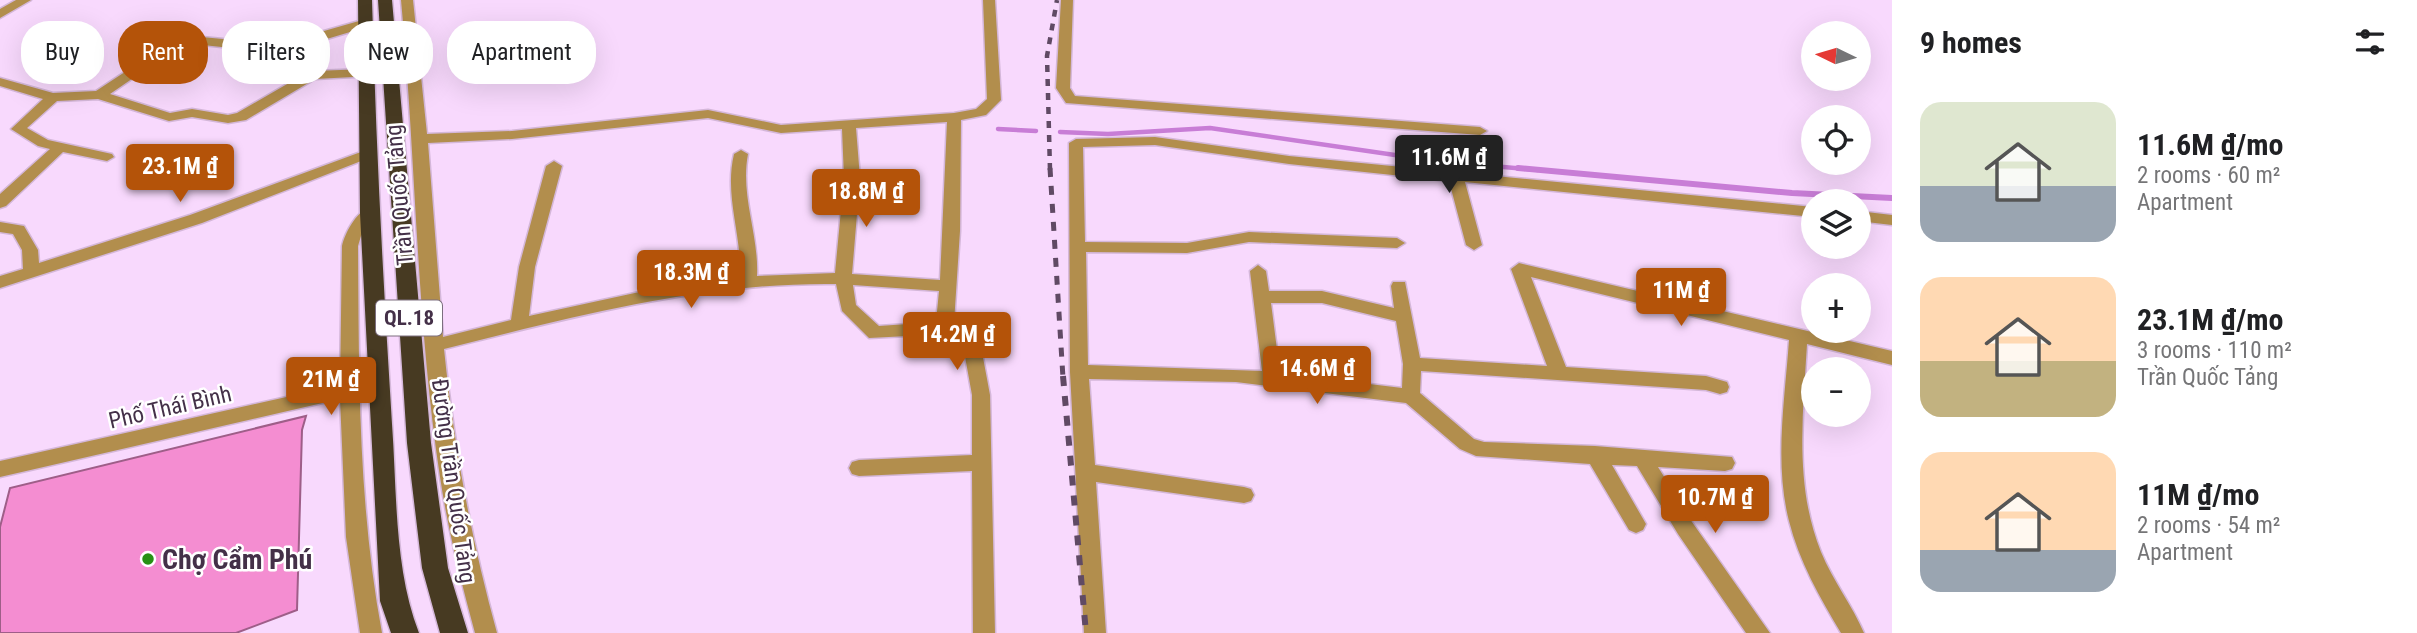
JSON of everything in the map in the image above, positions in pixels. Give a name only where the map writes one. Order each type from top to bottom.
[{"type":"highway","name":"QL.18","points":[[365,0],[366,21]]},
{"type":"highway","name":"Đường Trần Quốc Tảng","points":[[385,0],[419,443],[435,568],[454,633]]},
{"type":"highway","name":"QL.18","points":[[367,84],[369,214],[393,601],[404,633]]},
{"type":"street","points":[[0,14],[25,0]]},
{"type":"street","name":"Trần Quốc Tảng","points":[[407,0],[445,458],[472,588],[486,633]]},
{"type":"street","points":[[418,139],[512,135],[708,114],[773,129],[955,122],[981,112],[995,100],[989,0]]},
{"type":"street","points":[[1067,0],[1063,88],[1071,100],[1480,131]]},
{"type":"street","points":[[99,95],[181,39],[222,43]]},
{"type":"street","points":[[0,82],[53,97],[99,95],[169,117],[192,113],[228,119],[241,117],[297,84]]},
{"type":"street","points":[[53,97],[19,129],[43,143],[107,157]]},
{"type":"street","points":[[946,328],[955,122]]},
{"type":"street","points":[[849,124],[852,178],[843,278],[848,307],[875,333],[946,328],[970,336],[981,396],[984,633]]},
{"type":"street","points":[[1095,633],[1079,372],[1078,142],[1165,142],[1289,160],[1801,211]]},
{"type":"street","points":[[0,203],[59,148]]},
{"type":"street","points":[[0,282],[195,219],[369,153]]},
{"type":"street","points":[[741,154],[735,176],[735,189],[749,250],[748,283]]},
{"type":"street","points":[[519,324],[527,267],[554,166]]},
{"type":"street","points":[[1456,177],[1474,244]]},
{"type":"street","name":"Trần Quốc Tảng","points":[[369,214],[353,235],[350,246],[350,390],[358,572],[371,633]]},
{"type":"street","points":[[1871,218],[1892,220]]},
{"type":"street","points":[[0,227],[18,230],[30,250],[32,272]]},
{"type":"street","points":[[1079,247],[1187,248],[1249,237],[1397,243]]},
{"type":"street","points":[[1559,373],[1519,269],[1892,358]]},
{"type":"street","points":[[1258,271],[1272,379]]},
{"type":"street","points":[[435,345],[600,305],[748,283],[843,278],[948,286]]},
{"type":"street","points":[[1399,286],[1412,364],[1411,396]]},
{"type":"street","points":[[1261,297],[1322,297],[1405,317]]},
{"type":"street","points":[[1798,337],[1793,425],[1796,505],[1816,564],[1853,633]]},
{"type":"street","points":[[1412,364],[1720,387]]},
{"type":"street","points":[[1079,372],[1236,376],[1360,393],[1411,396],[1467,443],[1483,450],[1725,463]]},
{"type":"street","name":"Phố Thái Bình","points":[[0,469],[350,390]]},
{"type":"street","points":[[1595,454],[1636,524]]},
{"type":"street","points":[[1642,458],[1685,528],[1759,633]]},
{"type":"street","points":[[859,468],[983,462]]},
{"type":"street","points":[[1084,472],[1244,495]]},
{"type":"building","name":"Chợ Cẩm Phú","points":[[306,416],[302,430],[297,610],[236,633],[0,633],[0,527],[10,488]]},
{"type":"waterway","points":[[1060,132],[1108,134],[1210,128],[1436,161],[1538,170]]},
{"type":"waterway","points":[[998,129],[1036,131]]},
{"type":"waterway","points":[[1518,168],[1792,193],[1892,198]]},
{"type":"railway","points":[[1050,170],[1047,56],[1057,0]]},
{"type":"railway","points":[[1050,168],[1063,378]]},
{"type":"railway","points":[[1063,376],[1086,633]]},
{"type":"place","name":"Chợ Cẩm Phú","points":[[148,559]]}]
